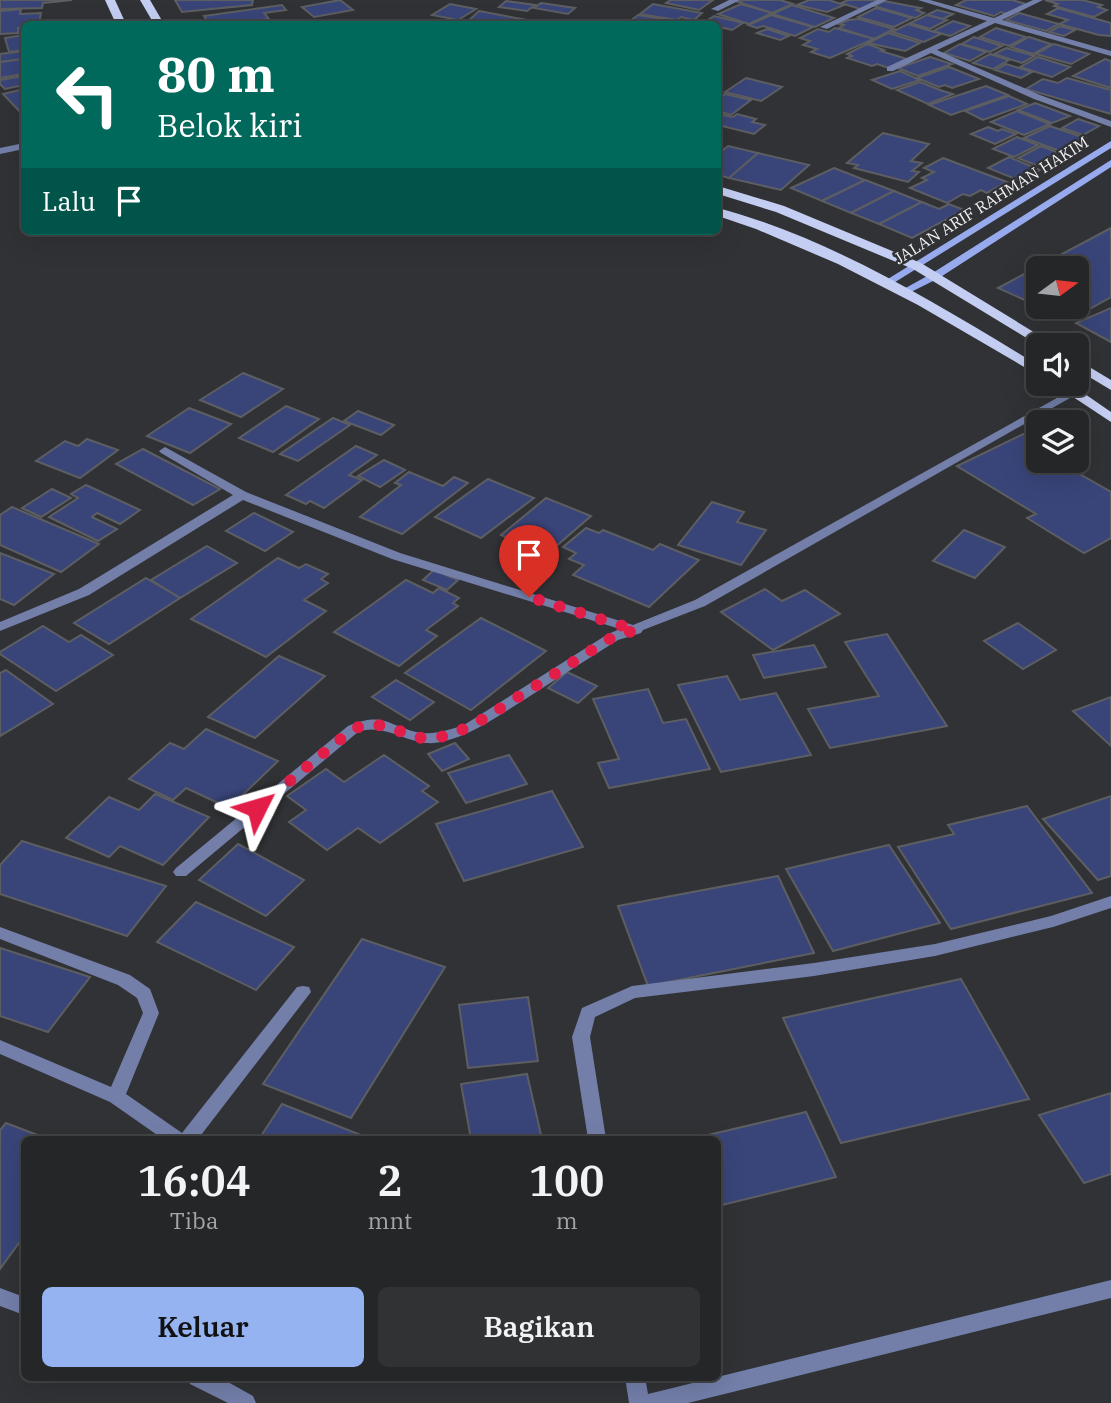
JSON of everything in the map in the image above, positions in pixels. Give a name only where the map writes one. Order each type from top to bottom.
[{"type":"main road","points":[[110,0],[120,21]]},
{"type":"main road","points":[[145,0],[157,21]]},
{"type":"main road","name":"JALAN ARIF RAHMAN HAKIM","points":[[888,282],[1111,144]]},
{"type":"main road","name":"JALAN ARIF RAHMAN HAKIM","points":[[905,291],[935,276],[1111,163]]},
{"type":"main road","points":[[721,191],[780,209],[917,266],[1028,333]]},
{"type":"main road","points":[[721,213],[756,223],[888,282],[1026,363]]},
{"type":"main road","points":[[1089,372],[1111,386]]},
{"type":"main road","points":[[1079,396],[1111,418]]},
{"type":"street","points":[[715,9],[736,0]]},
{"type":"street","points":[[824,27],[883,0]]},
{"type":"street","points":[[922,0],[1111,54]]},
{"type":"street","points":[[890,69],[1039,0]]},
{"type":"street","points":[[930,50],[1037,97],[1111,124]]},
{"type":"street","points":[[0,151],[21,147]]},
{"type":"street","points":[[181,872],[353,729],[366,724],[383,724],[415,737],[438,738],[468,728],[613,637],[700,603],[1066,396]]},
{"type":"street","points":[[165,451],[242,495],[396,556],[636,630]]},
{"type":"street","points":[[0,627],[84,592],[242,495]]},
{"type":"street","points":[[597,1136],[581,1037],[588,1013],[606,1003],[632,992],[891,960],[1053,923],[1111,901]]},
{"type":"street","points":[[0,933],[124,980],[144,993],[151,1013],[117,1097]]},
{"type":"street","points":[[190,1136],[303,992]]},
{"type":"street","points":[[0,1048],[117,1097],[173,1136]]},
{"type":"street","points":[[649,1403],[1111,1289]]},
{"type":"street","points":[[0,1297],[21,1305]]},
{"type":"street","points":[[206,1381],[246,1403]]},
{"type":"street","points":[[636,1381],[639,1403]]},
{"type":"building","points":[[0,0],[72,0],[43,3],[42,8],[0,9]]},
{"type":"building","points":[[175,0],[253,0],[252,5],[182,12]]},
{"type":"building","points":[[340,0],[353,10],[314,17],[302,7]]},
{"type":"building","points":[[671,0],[713,0],[699,10],[666,3]]},
{"type":"building","points":[[780,0],[793,4],[772,13],[738,2]]},
{"type":"building","points":[[809,0],[829,0],[844,5],[827,12],[797,5]]},
{"type":"building","points":[[848,0],[880,0],[860,9],[841,3]]},
{"type":"building","points":[[966,0],[1012,0],[1026,4],[1007,14],[1001,12],[994,16],[956,5]]},
{"type":"building","points":[[1045,0],[1082,0],[1102,5],[1098,7],[1107,10],[1094,17],[1054,6],[1058,4]]},
{"type":"building","points":[[506,1],[535,5],[527,11],[499,7]]},
{"type":"building","points":[[884,1],[921,8],[916,10],[924,13],[915,18],[874,6]]},
{"type":"building","points":[[541,3],[575,8],[568,14],[534,8]]},
{"type":"building","points":[[450,4],[476,9],[458,20],[432,15]]},
{"type":"building","points":[[653,4],[702,13],[694,20],[640,14]]},
{"type":"building","points":[[741,4],[772,13],[749,24],[718,14]]},
{"type":"building","points":[[282,5],[286,10],[264,13],[269,19],[253,21],[207,21],[204,16]]},
{"type":"building","points":[[792,5],[834,18],[815,27],[772,14]]},
{"type":"building","points":[[876,8],[912,18],[894,27],[858,17]]},
{"type":"building","points":[[1058,8],[1111,23],[1111,36],[1059,24],[1068,20],[1047,14]]},
{"type":"building","points":[[21,9],[20,14],[41,13],[40,21],[21,21],[18,33],[0,34],[0,11]]},
{"type":"building","points":[[937,10],[953,14],[943,19],[927,15]]},
{"type":"building","points":[[479,11],[527,20],[526,21],[468,21]]},
{"type":"building","points":[[1019,13],[1059,24],[1046,31],[1006,20]]},
{"type":"building","points":[[638,15],[663,19],[661,21],[630,21]]},
{"type":"building","points":[[771,15],[813,27],[795,36],[763,26],[757,28],[748,25]]},
{"type":"building","points":[[927,15],[947,20],[930,29],[910,23]]},
{"type":"building","points":[[714,16],[743,23],[732,30],[721,27],[721,21],[706,21]]},
{"type":"building","points":[[859,19],[894,29],[874,39],[839,28],[844,25],[839,24]]},
{"type":"building","points":[[953,21],[970,26],[950,36],[933,31]]},
{"type":"building","points":[[908,24],[941,34],[924,42],[892,32]]},
{"type":"building","points":[[1060,26],[1075,30],[1064,36],[1049,32]]},
{"type":"building","points":[[835,28],[874,39],[830,58],[811,52],[817,49],[803,45],[810,41],[800,38],[818,29],[829,32]]},
{"type":"building","points":[[996,28],[1026,37],[1009,46],[980,37]]},
{"type":"building","points":[[767,29],[789,36],[780,40],[757,33]]},
{"type":"building","points":[[888,33],[920,43],[905,51],[868,43]]},
{"type":"building","points":[[21,35],[21,50],[9,52],[5,38]]},
{"type":"building","points":[[974,37],[1002,46],[990,52],[962,44]]},
{"type":"building","points":[[1029,37],[1051,44],[1033,54],[1011,47]]},
{"type":"building","points":[[867,44],[907,59],[889,68],[847,58],[852,56],[847,54]]},
{"type":"building","points":[[960,44],[986,52],[970,61],[944,53]]},
{"type":"building","points":[[1054,44],[1089,54],[1071,64],[1036,54]]},
{"type":"building","points":[[1006,48],[1035,56],[1022,63],[994,54]]},
{"type":"building","points":[[21,51],[21,59],[0,62],[0,54]]},
{"type":"building","points":[[990,54],[1009,60],[993,69],[973,63]]},
{"type":"building","points":[[930,57],[952,64],[918,76],[898,68]]},
{"type":"building","points":[[1038,57],[1070,67],[1052,77],[1020,67]]},
{"type":"building","points":[[21,59],[21,74],[0,78],[0,62]]},
{"type":"building","points":[[1105,59],[1111,61],[1111,88],[1073,76]]},
{"type":"building","points":[[1006,64],[1032,72],[1021,78],[995,70]]},
{"type":"building","points":[[949,67],[979,79],[952,88],[945,85],[939,87],[917,78]]},
{"type":"building","points":[[900,71],[920,80],[892,89],[872,80]]},
{"type":"building","points":[[21,76],[21,86],[5,89],[0,80]]},
{"type":"building","points":[[746,78],[782,87],[761,101],[725,92]]},
{"type":"building","points":[[1067,78],[1111,90],[1111,114],[1026,89],[1043,79],[1058,83]]},
{"type":"building","points":[[920,82],[953,94],[928,104],[897,90]]},
{"type":"building","points":[[986,86],[1008,95],[951,115],[929,105]]},
{"type":"building","points":[[21,90],[21,113],[3,94]]},
{"type":"building","points":[[725,94],[751,100],[731,115],[721,112],[721,97]]},
{"type":"building","points":[[1009,96],[1027,104],[983,120],[965,111]]},
{"type":"building","points":[[1035,103],[1070,116],[1052,123],[1018,110]]},
{"type":"building","points":[[1017,111],[1050,124],[1024,135],[991,122]]},
{"type":"building","points":[[737,114],[756,119],[752,122],[765,125],[754,134],[721,126],[721,115],[733,117]]},
{"type":"building","points":[[1078,119],[1099,126],[1083,135],[1062,128]]},
{"type":"building","points":[[1050,126],[1085,138],[1060,151],[1024,138]]},
{"type":"building","points":[[988,127],[1016,134],[995,144],[971,134]]},
{"type":"building","points":[[883,133],[929,144],[911,161],[922,163],[912,171],[919,172],[908,182],[854,168],[858,165],[847,163]]},
{"type":"building","points":[[1017,137],[1038,145],[1014,157],[993,149]]},
{"type":"building","points":[[728,146],[758,153],[729,178],[721,176],[721,152]]},
{"type":"building","points":[[1041,146],[1062,154],[1038,166],[1018,158]]},
{"type":"building","points":[[758,153],[809,165],[781,190],[729,178]]},
{"type":"building","points":[[1009,157],[1040,170],[1018,180],[988,168]]},
{"type":"building","points":[[943,158],[1007,182],[987,193],[981,190],[970,196],[963,194],[947,203],[910,188],[927,180],[922,178],[934,172],[924,168]]},
{"type":"building","points":[[834,168],[865,180],[822,201],[791,188]]},
{"type":"building","points":[[865,180],[894,191],[851,213],[822,201]]},
{"type":"building","points":[[894,191],[922,202],[879,224],[851,213]]},
{"type":"building","points":[[922,202],[939,209],[949,204],[964,210],[912,238],[879,224]]},
{"type":"building","points":[[1111,228],[1111,297],[1089,309],[1089,256],[1058,256]]},
{"type":"building","points":[[1026,273],[1026,301],[998,288]]},
{"type":"building","points":[[1111,308],[1111,342],[1076,323]]},
{"type":"building","points":[[243,373],[283,389],[241,417],[200,400]]},
{"type":"building","points":[[286,406],[319,419],[273,452],[239,438]]},
{"type":"building","points":[[189,408],[231,424],[190,453],[147,436]]},
{"type":"building","points":[[358,411],[394,425],[381,435],[344,421]]},
{"type":"building","points":[[333,418],[350,425],[298,461],[280,454]]},
{"type":"building","points":[[1026,433],[1026,473],[1078,473],[1111,492],[1111,538],[1084,553],[1027,518],[1036,514],[957,466]]},
{"type":"building","points":[[87,439],[118,450],[80,478],[36,461],[65,441],[78,446]]},
{"type":"building","points":[[356,446],[377,455],[349,475],[362,480],[324,508],[286,495]]},
{"type":"building","points":[[143,449],[220,489],[193,505],[116,464]]},
{"type":"building","points":[[384,460],[405,470],[380,487],[358,476]]},
{"type":"building","points":[[409,472],[443,486],[454,477],[468,483],[402,534],[360,517],[401,485],[395,483]]},
{"type":"building","points":[[488,479],[534,498],[481,538],[435,517]]},
{"type":"building","points":[[86,485],[140,510],[120,524],[97,513],[92,517],[117,529],[98,541],[49,517],[78,498],[71,494]]},
{"type":"building","points":[[52,489],[71,498],[41,517],[22,508]]},
{"type":"building","points":[[546,498],[591,516],[547,554],[501,535]]},
{"type":"building","points":[[712,502],[744,512],[737,522],[766,530],[741,565],[678,545]]},
{"type":"building","points":[[12,507],[99,544],[61,572],[0,545],[0,515]]},
{"type":"building","points":[[254,513],[293,532],[265,551],[226,531]]},
{"type":"building","points":[[586,528],[599,533],[603,530],[653,550],[660,544],[699,560],[649,607],[573,575],[584,565],[569,559],[576,553],[563,547]]},
{"type":"building","points":[[964,530],[1005,547],[975,578],[933,561]]},
{"type":"building","points":[[207,546],[237,563],[180,598],[151,580]]},
{"type":"building","points":[[0,553],[54,574],[14,605],[0,599]]},
{"type":"building","points":[[515,555],[533,565],[524,571],[506,561]]},
{"type":"building","points":[[278,558],[299,568],[306,564],[328,574],[321,579],[328,583],[304,600],[326,611],[266,657],[191,619]]},
{"type":"building","points":[[434,570],[458,580],[447,590],[423,580]]},
{"type":"building","points":[[146,578],[180,598],[109,644],[74,623]]},
{"type":"building","points":[[406,580],[433,593],[439,588],[459,598],[453,603],[458,606],[426,630],[437,636],[399,666],[334,632]]},
{"type":"building","points":[[765,589],[782,601],[805,590],[840,614],[773,650],[721,612]]},
{"type":"building","points":[[481,618],[546,651],[471,710],[405,673]]},
{"type":"building","points":[[1018,623],[1056,650],[1023,669],[984,641]]},
{"type":"building","points":[[43,626],[69,642],[81,635],[113,655],[56,691],[0,654]]},
{"type":"building","points":[[887,634],[947,726],[830,748],[808,709],[879,696],[845,642]]},
{"type":"building","points":[[814,645],[826,667],[764,678],[753,655]]},
{"type":"building","points":[[279,656],[325,676],[255,738],[208,717]]},
{"type":"building","points":[[6,670],[53,704],[0,736],[0,673]]},
{"type":"building","points":[[567,672],[597,686],[578,703],[548,688]]},
{"type":"building","points":[[727,676],[740,700],[776,693],[811,755],[721,772],[678,685]]},
{"type":"building","points":[[396,680],[434,702],[410,720],[372,697]]},
{"type":"building","points":[[648,689],[663,723],[686,719],[710,769],[609,788],[598,763],[619,759],[593,699]]},
{"type":"building","points":[[1111,697],[1111,746],[1073,711]]},
{"type":"building","points":[[206,729],[278,761],[229,808],[186,788],[173,800],[129,779],[170,743],[184,749]]},
{"type":"building","points":[[455,743],[469,759],[442,771],[428,754]]},
{"type":"building","points":[[384,755],[429,786],[422,791],[438,802],[380,843],[358,828],[327,850],[289,822],[306,810],[287,796],[326,769],[344,782]]},
{"type":"building","points":[[509,755],[527,784],[466,803],[448,773]]},
{"type":"building","points":[[552,791],[583,847],[464,881],[436,824]]},
{"type":"building","points":[[155,794],[209,817],[163,865],[120,846],[109,857],[66,838],[109,797],[139,810]]},
{"type":"building","points":[[1111,796],[1111,876],[1098,880],[1043,819]]},
{"type":"building","points":[[1027,806],[1092,893],[951,929],[898,847],[954,834],[948,825]]},
{"type":"building","points":[[22,841],[166,886],[127,936],[0,894],[0,865]]},
{"type":"building","points":[[238,844],[304,880],[266,916],[199,880]]},
{"type":"building","points":[[889,845],[940,923],[833,951],[786,869]]},
{"type":"building","points":[[778,876],[814,953],[648,986],[618,906]]},
{"type":"building","points":[[196,902],[294,947],[256,990],[157,942]]},
{"type":"building","points":[[362,939],[445,967],[351,1118],[263,1084]]},
{"type":"building","points":[[0,948],[90,977],[48,1032],[0,1016]]},
{"type":"building","points":[[961,979],[1029,1099],[841,1143],[783,1018]]},
{"type":"building","points":[[528,997],[538,1061],[468,1068],[459,1005]]},
{"type":"building","points":[[527,1074],[541,1136],[470,1136],[461,1084]]},
{"type":"building","points":[[1111,1093],[1111,1174],[1084,1183],[1039,1115]]},
{"type":"building","points":[[282,1104],[363,1136],[261,1136]]},
{"type":"building","points":[[806,1112],[836,1177],[721,1205],[721,1136],[704,1136]]},
{"type":"building","points":[[6,1123],[40,1136],[21,1136],[21,1240],[0,1269],[0,1130]]},
{"type":"route","points":[[257,808],[353,729],[366,724],[383,724],[415,737],[438,738],[468,728],[613,637],[636,630],[529,597]]}]
